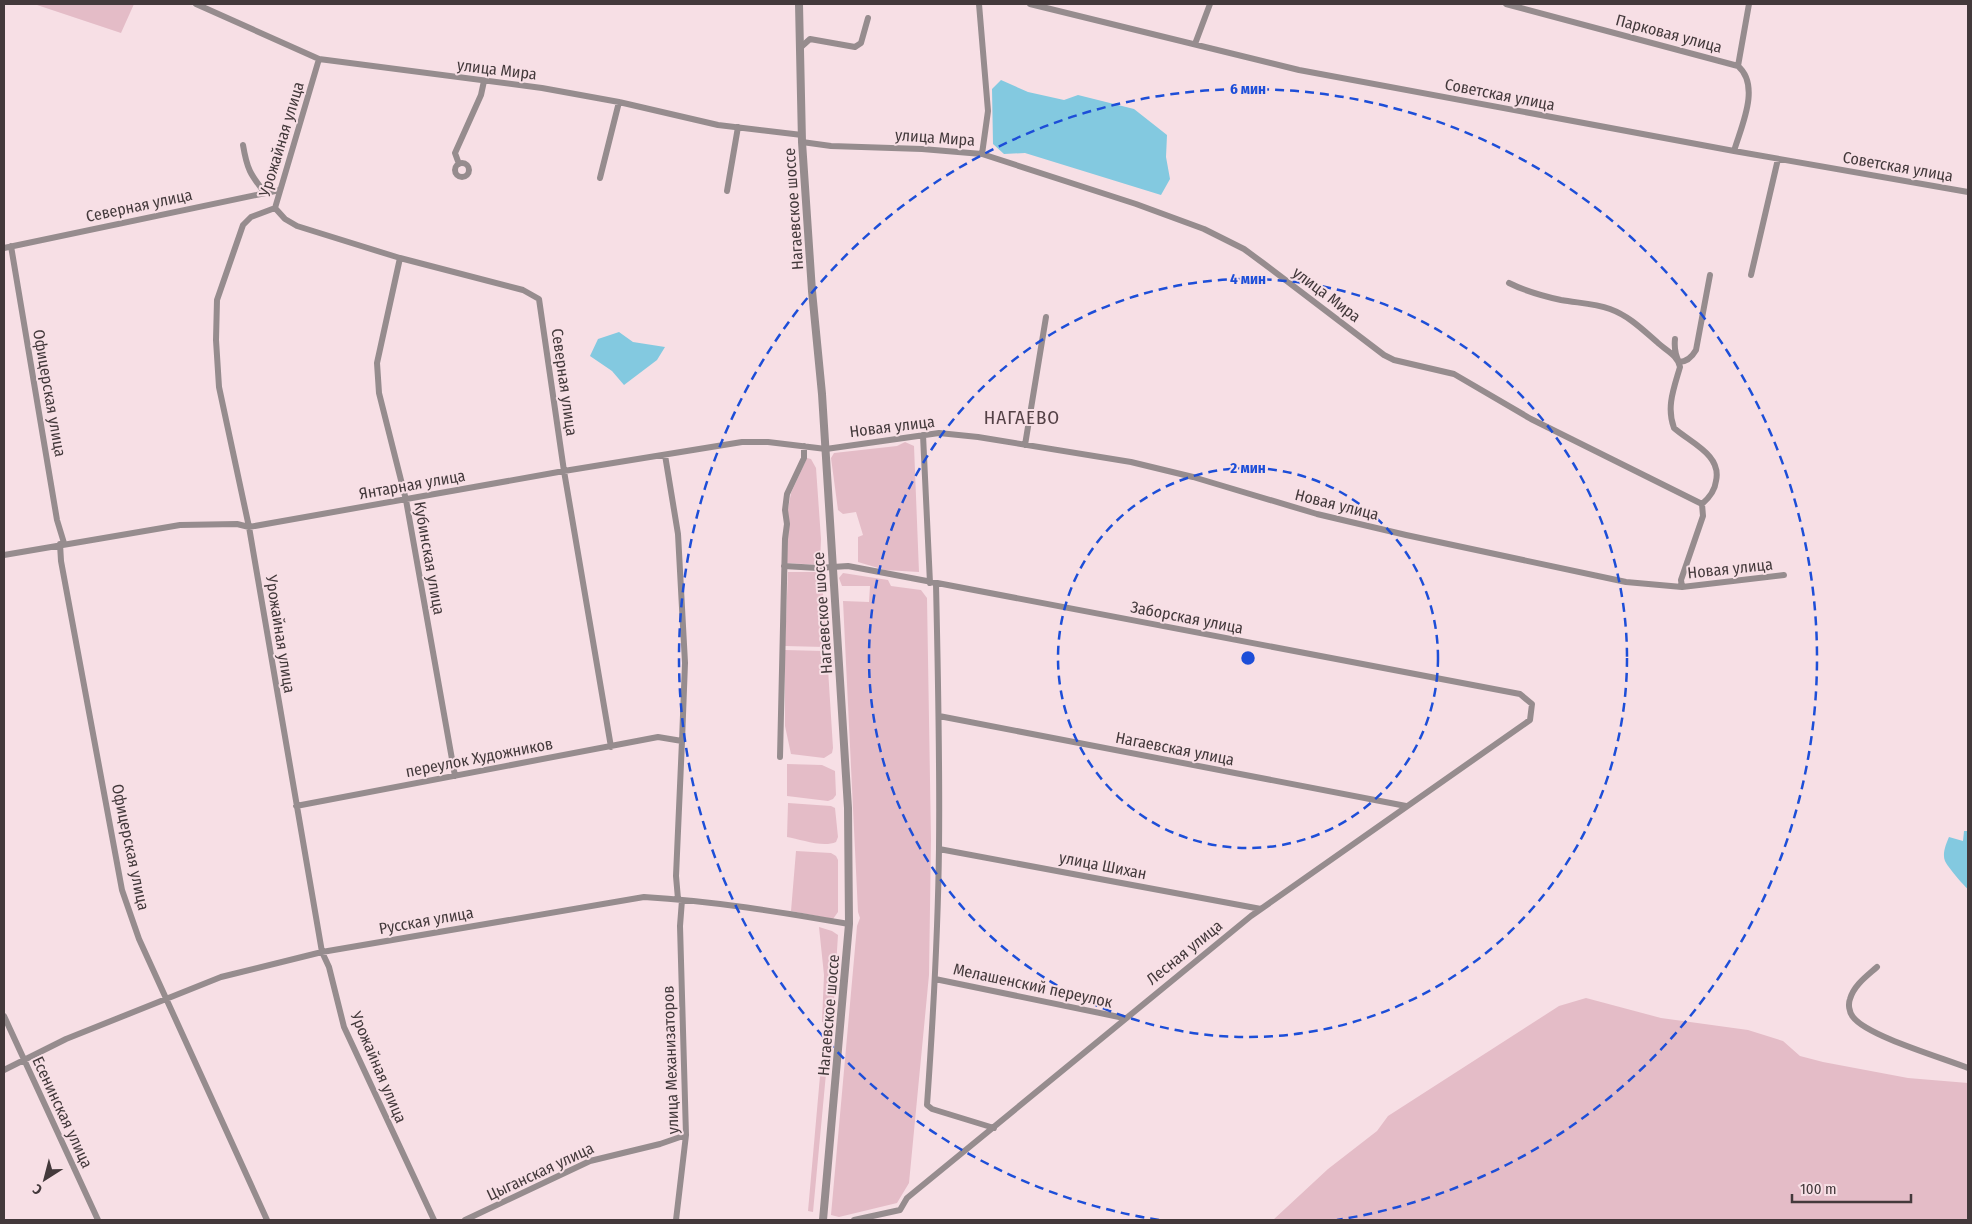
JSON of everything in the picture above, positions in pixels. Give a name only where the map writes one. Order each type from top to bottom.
[{"type":"street","name":"улица Мира","points":[[196,4],[319,59],[542,88],[618,102],[718,125],[802,139],[831,146],[922,149],[982,154],[1154,210],[1212,233],[1244,249],[1384,355],[1394,360],[1454,374],[1531,419],[1702,504]]},
{"type":"street","name":"Нагаевское шоссе","points":[[798,4],[802,139],[826,449],[848,808],[849,924],[824,1220]]},
{"type":"street","points":[[979,4],[988,110],[982,154]]},
{"type":"street","name":"Советская улица","points":[[1030,4],[1299,70],[1734,151],[1968,192]]},
{"type":"street","points":[[1195,44],[1210,4]]},
{"type":"street","name":"Парковая улица","points":[[1506,4],[1738,66]]},
{"type":"street","points":[[1734,151],[1750,93],[1745,72],[1738,66],[1749,4]]},
{"type":"street","points":[[800,48],[810,39],[856,48],[861,43],[868,18]]},
{"type":"street","name":"Урожайная улица","points":[[319,59],[275,208],[251,217],[242,225],[217,300],[216,340],[219,387],[249,527],[322,952],[329,967],[344,1028],[434,1220]]},
{"type":"street","points":[[459,164],[455,153],[481,95],[484,81]]},
{"type":"street","points":[[600,178],[618,102]]},
{"type":"street","points":[[727,191],[738,128]]},
{"type":"street","points":[[243,145],[247,167],[251,176],[265,193]]},
{"type":"street","points":[[1751,275],[1778,159]]},
{"type":"street","name":"Северная улица","points":[[7,247],[280,190]]},
{"type":"street","name":"Северная улица","points":[[275,208],[297,226],[400,258],[523,290],[539,299],[564,471],[611,747]]},
{"type":"street","name":"Офицерская улица","points":[[7,247],[62,544],[61,561],[122,890],[139,939],[268,1220]]},
{"type":"street","name":"Кубинская улица","points":[[400,258],[377,363],[379,393],[406,500],[455,776]]},
{"type":"street","points":[[1679,362],[1689,359],[1696,350],[1710,275]]},
{"type":"street","points":[[1509,283],[1524,290],[1559,299],[1590,303],[1610,309],[1635,322],[1679,362]]},
{"type":"street","points":[[1025,445],[1046,317]]},
{"type":"street","points":[[1675,338],[1674,348],[1680,367],[1670,404],[1672,422],[1674,428],[1716,463],[1718,469],[1715,486],[1702,504],[1703,516],[1682,580],[1682,587]]},
{"type":"street","name":"Новая улица","points":[[826,449],[939,433],[1131,462],[1193,477],[1317,514],[1626,582],[1682,587],[1784,575]]},
{"type":"street","points":[[924,435],[939,716],[939,849],[935,979],[927,1105],[932,1109],[994,1128]]},
{"type":"street","name":"Янтарная улица","points":[[4,554],[180,525],[237,524],[249,527],[564,471],[742,442],[768,442],[826,449]]},
{"type":"street","points":[[780,757],[787,494],[804,458],[804,446]]},
{"type":"street","name":"улица Механизаторов","points":[[665,454],[678,534],[685,663],[676,876],[680,900],[686,1134],[676,1220]]},
{"type":"street","name":"Заборская улица","points":[[784,566],[833,568],[848,566],[1520,694],[1532,704]]},
{"type":"street","name":"Лесная улица","points":[[854,1220],[900,1210],[907,1198],[994,1128],[1124,1018],[1261,909],[1530,720],[1532,704]]},
{"type":"street","name":"Нагаевская улица","points":[[939,716],[1406,806]]},
{"type":"street","name":"переулок Художников","points":[[296,806],[658,737],[682,741]]},
{"type":"street","name":"улица Шихан","points":[[939,849],[1261,909]]},
{"type":"street","name":"Русская улица","points":[[4,1070],[66,1039],[221,977],[322,952],[644,897],[791,914],[849,924]]},
{"type":"street","points":[[1877,967],[1858,985],[1849,1000],[1853,1018],[1871,1030],[1890,1039],[1968,1068]]},
{"type":"street","name":"Мелашенский переулок","points":[[935,979],[1124,1018]]},
{"type":"street","name":"Есенинская улица","points":[[4,1016],[98,1220]]},
{"type":"street","name":"Цыганская улица","points":[[465,1220],[590,1161],[660,1144],[686,1134]]},
{"type":"shaded area","points":[[34,4],[134,4],[121,33]]},
{"type":"shaded area","points":[[905,442],[914,446],[919,572],[885,570],[858,562],[858,537],[863,535],[856,512],[843,514],[838,510],[831,458],[834,453],[897,446]]},
{"type":"shaded area","points":[[807,458],[811,459],[816,468],[821,539],[820,565],[787,563],[788,509],[791,493]]},
{"type":"shaded area","points":[[788,572],[817,572],[822,577],[826,642],[824,647],[785,646]]},
{"type":"shaded area","points":[[843,573],[888,580],[891,586],[921,590],[927,598],[931,840],[929,975],[909,1183],[897,1203],[839,1217],[831,1215],[857,926],[860,918],[858,912],[843,601],[869,602],[870,586],[842,586],[839,578]]},
{"type":"shaded area","points":[[785,650],[823,651],[827,653],[833,748],[832,753],[824,758],[791,754],[785,726]]},
{"type":"shaded area","points":[[787,764],[822,765],[835,771],[836,795],[828,801],[787,796]]},
{"type":"shaded area","points":[[788,803],[831,806],[835,808],[838,837],[836,842],[818,844],[787,837]]},
{"type":"shaded area","points":[[796,851],[831,853],[836,856],[838,860],[838,912],[833,919],[791,911]]},
{"type":"shaded area","points":[[819,927],[838,935],[836,966],[830,972],[835,984],[833,1019],[830,1023],[822,1022],[824,975]]},
{"type":"shaded area","points":[[1586,998],[1661,1018],[1748,1030],[1783,1041],[1800,1056],[1823,1062],[1908,1078],[1968,1083],[1968,1220],[1273,1220],[1328,1169],[1377,1131],[1388,1116],[1559,1006]]},
{"type":"shaded area","points":[[824,1031],[830,1031],[813,1212],[808,1211]]},
{"type":"water","points":[[1001,80],[1028,92],[1064,100],[1078,95],[1134,109],[1167,135],[1166,157],[1170,179],[1161,195],[1025,153],[1004,154],[993,144],[992,89]]},
{"type":"water","points":[[619,332],[633,342],[665,347],[657,360],[624,385],[612,371],[590,356],[598,339]]},
{"type":"water","points":[[1964,831],[1968,831],[1968,889],[1949,867],[1944,855],[1949,837],[1963,841]]},
{"type":"district","name":"НАГАЕВО","points":[[1022,417]]}]
